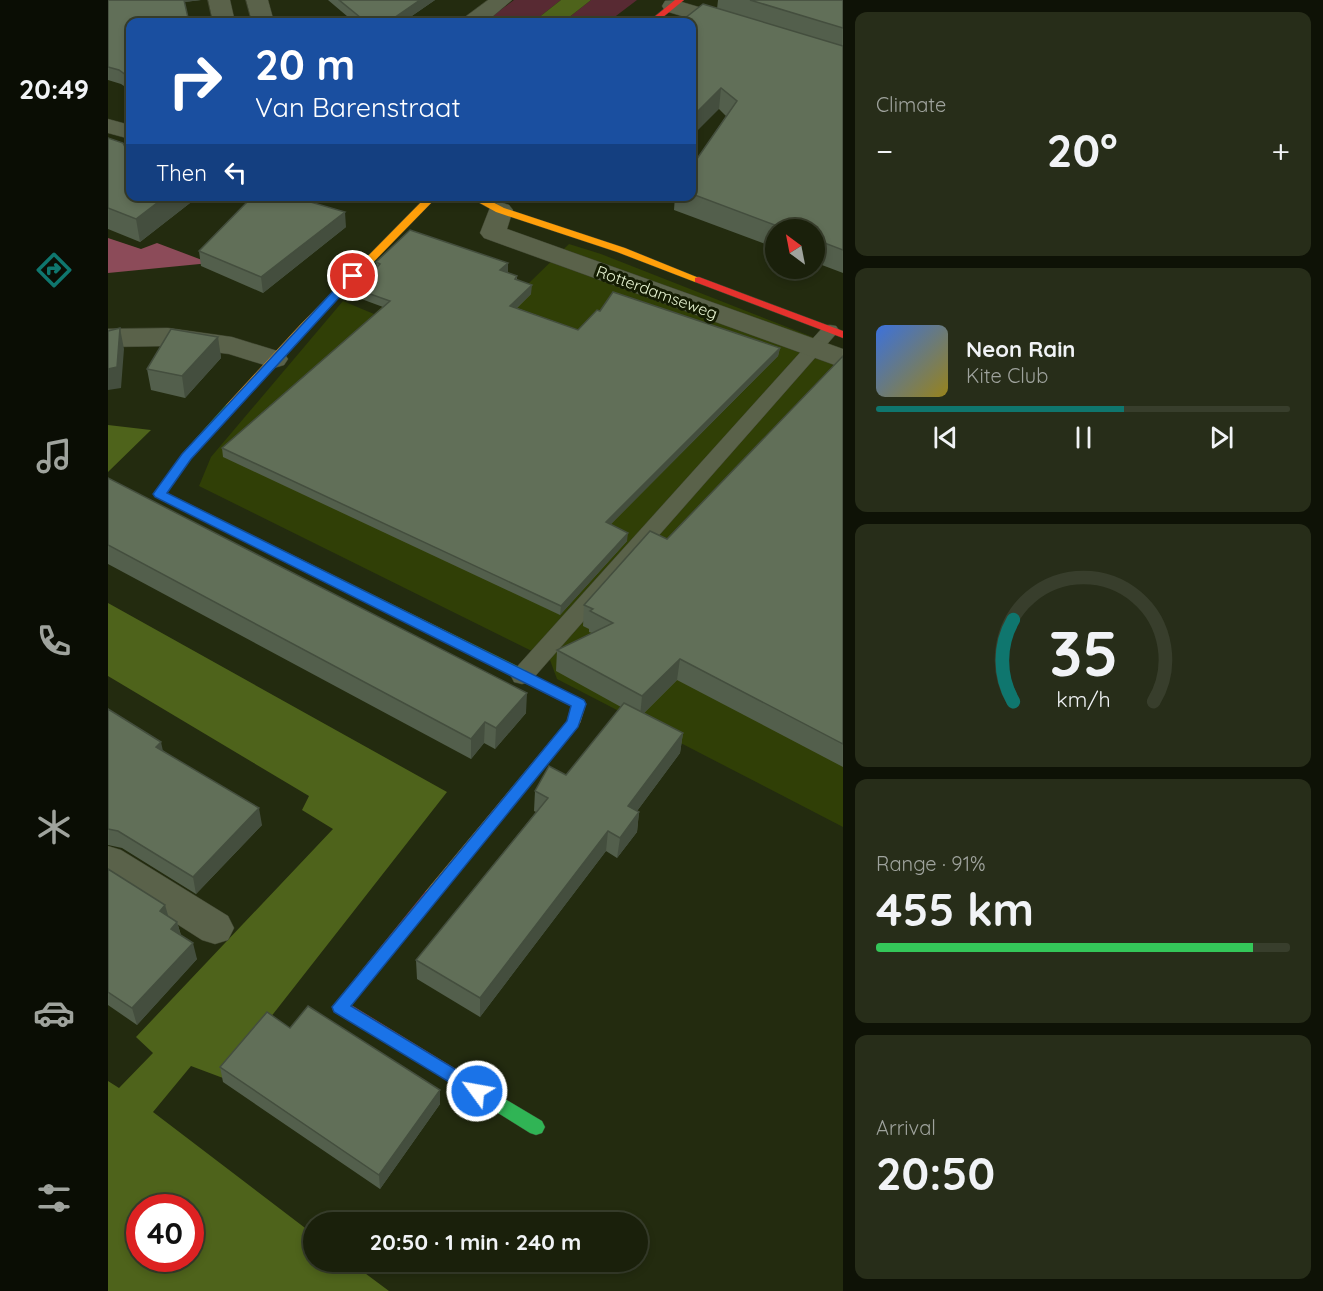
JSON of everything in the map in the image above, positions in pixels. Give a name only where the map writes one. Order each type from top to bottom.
[{"type":"street","points":[[219,0],[223,18]]},
{"type":"street","points":[[257,0],[262,18]]},
{"type":"street","points":[[478,18],[501,0]]},
{"type":"street","points":[[657,18],[676,3],[752,31]]},
{"type":"street","points":[[428,201],[274,359],[186,457],[160,494],[579,704],[573,723],[340,1007],[536,1127]]},
{"type":"street","name":"Rotterdamseweg","points":[[482,201],[500,210],[494,233],[829,337],[843,358]]},
{"type":"street","points":[[108,338],[178,339],[232,346],[274,359]]},
{"type":"street","points":[[108,861],[215,928]]},
{"type":"lane","points":[[522,676],[829,337]]},
{"type":"shaded area","points":[[514,0],[561,0],[538,18],[489,18]]},
{"type":"shaded area","points":[[561,0],[591,0],[568,18],[538,18]]},
{"type":"shaded area","points":[[591,0],[637,0],[613,18],[568,18]]},
{"type":"shaded area","points":[[108,238],[141,249],[157,243],[210,263],[108,273]]},
{"type":"shaded area","points":[[569,244],[601,254],[843,349],[843,827],[557,679],[550,660],[199,486],[211,457],[343,301],[374,314],[388,301],[481,330]]},
{"type":"shaded area","points":[[108,425],[151,430],[108,472]]},
{"type":"shaded area","points":[[108,603],[447,792],[223,1078],[191,1066],[153,1112],[303,1226],[303,1272],[363,1272],[389,1291],[108,1291],[108,1081],[119,1088],[153,1053],[136,1037],[333,829],[302,810],[309,796],[108,676]]},
{"type":"building","points":[[108,0],[184,0],[188,18],[126,18],[126,75],[108,67]]},
{"type":"building","points":[[339,0],[420,0],[394,18],[361,18]]},
{"type":"building","points":[[750,0],[843,0],[843,28]]},
{"type":"building","points":[[703,4],[843,46],[843,250],[825,243],[825,219],[765,219],[765,221],[696,196],[696,160],[737,101],[721,88],[696,113],[696,18],[685,18]]},
{"type":"building","points":[[108,138],[123,143],[126,149],[126,201],[159,201],[136,219],[108,208]]},
{"type":"building","points":[[248,201],[307,201],[345,212],[261,277],[199,251]]},
{"type":"building","points":[[410,230],[508,263],[500,270],[532,285],[510,306],[578,330],[597,310],[600,311],[613,292],[780,348],[606,522],[628,533],[561,606],[222,448],[390,301],[356,289],[380,264],[376,262]]},
{"type":"building","points":[[120,328],[117,367],[108,369],[108,331]]},
{"type":"building","points":[[171,329],[218,337],[182,376],[147,369]]},
{"type":"building","points":[[843,356],[843,744],[680,659],[642,696],[557,650],[613,623],[590,611],[593,609],[584,605],[650,531],[667,539]]},
{"type":"building","points":[[108,478],[527,693],[496,728],[485,722],[471,739],[108,545]]},
{"type":"building","points":[[624,703],[683,733],[628,806],[639,812],[620,838],[608,831],[480,998],[416,960],[548,798],[535,791],[549,766],[566,775]]},
{"type":"building","points":[[108,709],[161,742],[156,747],[259,808],[193,877],[118,831],[108,829]]},
{"type":"building","points":[[108,869],[165,905],[160,911],[177,922],[171,929],[193,943],[132,1008],[108,992]]},
{"type":"building","points":[[308,1006],[440,1090],[379,1175],[220,1067],[267,1012],[290,1028]]},
{"type":"traffic: fast","points":[[231,407],[186,457],[160,494],[520,674]]},
{"type":"traffic: fast","points":[[461,1081],[536,1127]]},
{"type":"traffic: slow","points":[[231,407],[304,327],[428,201]]},
{"type":"traffic: slow","points":[[482,201],[500,210],[621,250],[699,280]]},
{"type":"traffic: slow","points":[[431,896],[573,723],[579,704],[520,674]]},
{"type":"traffic: jam","points":[[657,18],[680,0]]},
{"type":"traffic: jam","points":[[699,280],[843,335]]},
{"type":"traffic: jam","points":[[431,896],[340,1007],[461,1081]]},
{"type":"route","points":[[353,276],[186,457],[160,494],[579,704],[573,723],[340,1007],[477,1091]]}]
